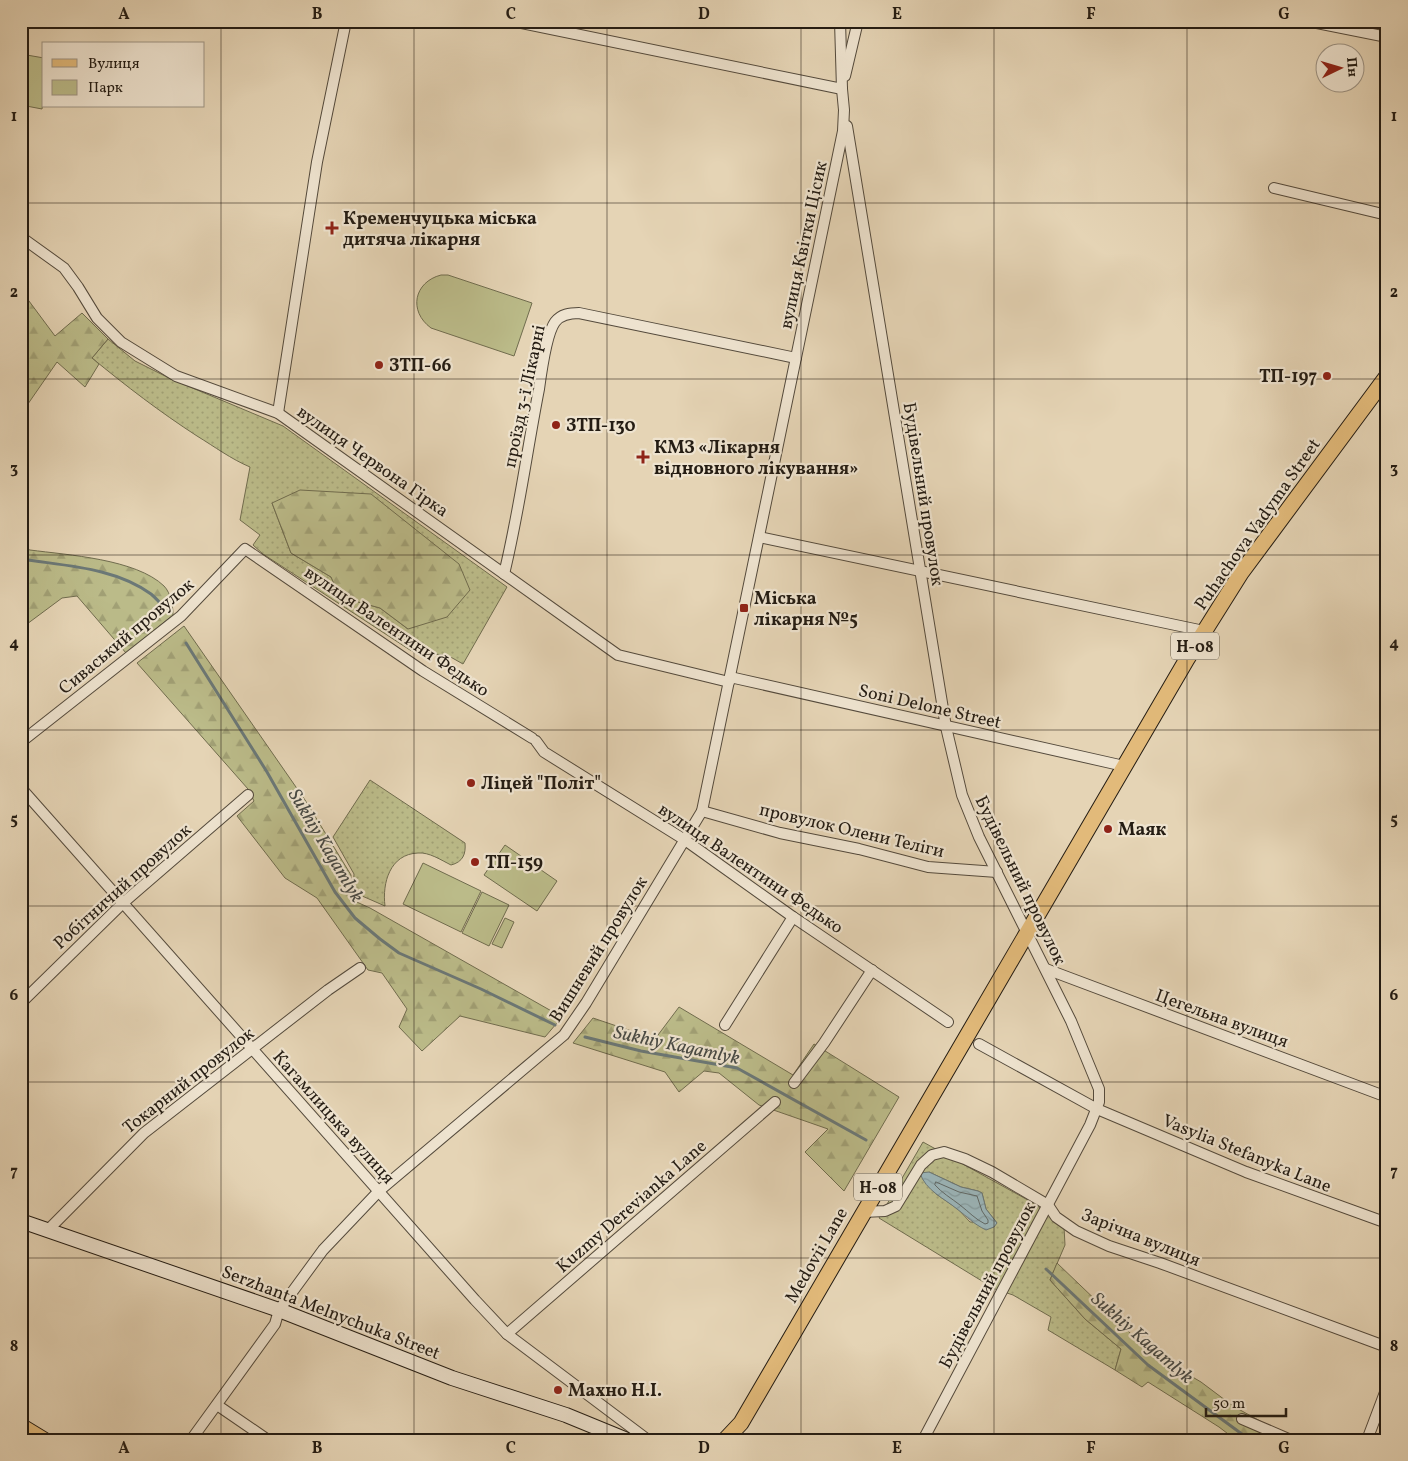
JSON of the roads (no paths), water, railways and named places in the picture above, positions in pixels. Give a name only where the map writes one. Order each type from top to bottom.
[{"type":"main road","name":"Puhachova Vadyma Street","points":[[1027,931],[1241,573],[1387,376]]},
{"type":"main road","name":"Medovii Lane","points":[[725,1440],[741,1423],[1027,931]]},
{"type":"main road","points":[[21,1426],[44,1440]]},
{"type":"street","points":[[278,413],[317,162],[346,21]]},
{"type":"street","points":[[512,21],[564,26],[842,89]]},
{"type":"street","name":"вулиця Квітки Цісик","points":[[786,406],[843,131],[844,110],[840,21]]},
{"type":"street","name":"вулиця Квітки Цісик","points":[[842,89],[858,21]]},
{"type":"street","points":[[1307,21],[1387,37]]},
{"type":"street","name":"Будівельний провулок","points":[[844,110],[946,727],[962,795],[979,837],[1071,1021],[1099,1089],[1099,1102],[1090,1125],[923,1440]]},
{"type":"street","points":[[1274,188],[1387,215]]},
{"type":"street","name":"вулиця Червона Гірка","points":[[21,237],[64,268],[97,318],[121,342],[176,376],[278,413],[618,654],[729,679]]},
{"type":"street","name":"проїзд 3-ї Лікарні","points":[[504,574],[540,380],[551,328],[556,321],[571,313],[579,313],[796,358]]},
{"type":"street","name":"Вишневий провулок","points":[[191,1440],[275,1324],[279,1310],[324,1250],[379,1191],[564,1035],[586,1003],[702,811],[786,406]]},
{"type":"street","points":[[759,537],[1204,632]]},
{"type":"street","name":"вулиця Валентини Федько","points":[[245,549],[423,671],[534,740],[551,757],[685,840],[793,917],[948,1022]]},
{"type":"street","name":"Сиваський провулок","points":[[21,742],[181,616],[245,549]]},
{"type":"street","name":"Soni Delone Street","points":[[729,679],[1124,766]]},
{"type":"street","name":"Кагамлицька вулиця","points":[[21,788],[507,1334],[648,1440]]},
{"type":"street","name":"Робітничий провулок","points":[[21,1003],[123,903],[248,795]]},
{"type":"street","name":"провулок Олени Теліги","points":[[702,811],[780,832],[859,849],[928,867],[997,872]]},
{"type":"street","points":[[725,1025],[793,917]]},
{"type":"street","name":"Токарний провулок","points":[[48,1230],[144,1133],[328,990],[360,968]]},
{"type":"street","points":[[794,1083],[824,1043],[872,970]]},
{"type":"street","name":"Цегельна вулиця","points":[[1046,970],[1387,1096]]},
{"type":"street","points":[[979,1044],[1097,1109]]},
{"type":"street","name":"Kuzmy Derevianka Lane","points":[[507,1334],[775,1102]]},
{"type":"street","name":"Vasylia Stefanyka Lane","points":[[1097,1109],[1246,1172],[1387,1223]]},
{"type":"street","name":"Зарічна вулиця","points":[[863,1212],[885,1211],[896,1206],[921,1165],[932,1155],[944,1152],[992,1172],[1048,1205],[1056,1217],[1076,1231],[1109,1246],[1387,1347]]},
{"type":"street","name":"Serzhanta Melnychuka Street","points":[[21,1221],[279,1310],[452,1378],[566,1415],[627,1440]]},
{"type":"street","points":[[1368,1440],[1387,1387]]},
{"type":"street","points":[[217,1404],[268,1440]]},
{"type":"street","points":[[1242,1419],[1291,1440]]},
{"type":"water","points":[[929,1172],[961,1187],[982,1193],[986,1209],[997,1223],[994,1227],[986,1230],[936,1194],[926,1184],[920,1173]]},
{"type":"waterway","name":"Sukhiy Kagamlyk","points":[[21,559],[89,569],[121,578],[151,594],[167,611]]},
{"type":"waterway","name":"Sukhiy Kagamlyk","points":[[186,643],[267,772],[335,892],[355,918],[399,953],[481,989],[555,1025]]},
{"type":"waterway","name":"Sukhiy Kagamlyk","points":[[585,1037],[641,1051],[737,1068],[866,1140]]},
{"type":"waterway","name":"Sukhiy Kagamlyk","points":[[1046,1269],[1148,1365],[1250,1440]]},
{"type":"place","name":"Кременчуцька міська дитяча лікарня","points":[[332,228]]},
{"type":"place","name":"ЗТП-66","points":[[379,365]]},
{"type":"place","name":"ТП-197","points":[[1327,376]]},
{"type":"place","name":"ЗТП-130","points":[[556,425]]},
{"type":"place","name":"КМЗ «Лікарня відновного лікування»","points":[[643,457]]},
{"type":"place","name":"Міська лікарня №5","points":[[744,608]]},
{"type":"place","name":"Ліцей \"Політ\"","points":[[471,783]]},
{"type":"place","name":"Маяк","points":[[1108,829]]},
{"type":"place","name":"ТП-159","points":[[475,862]]},
{"type":"place","name":"Махно Н.І.","points":[[558,1390]]}]
